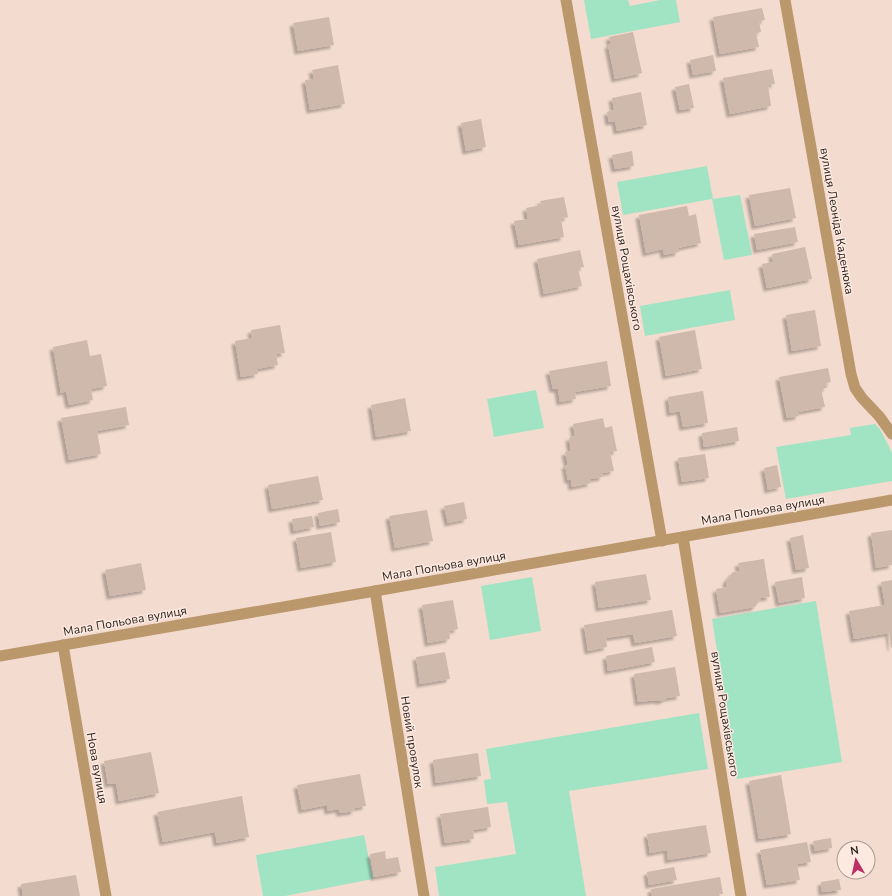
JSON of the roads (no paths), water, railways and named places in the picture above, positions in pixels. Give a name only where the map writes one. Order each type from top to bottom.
[{"type":"street","name":"вулиця Рощахівського","points":[[566,0],[662,541]]},
{"type":"street","name":"вулиця Леоніда Каденюка","points":[[785,0],[851,374],[855,388],[892,434]]},
{"type":"street","name":"Мала Польова вулиця","points":[[0,656],[892,500]]},
{"type":"street","name":"вулиця Рощахівського","points":[[683,537],[741,896]]},
{"type":"street","name":"Новий провулок","points":[[375,591],[424,896]]},
{"type":"street","name":"Нова вулиця","points":[[63,645],[106,896]]}]
